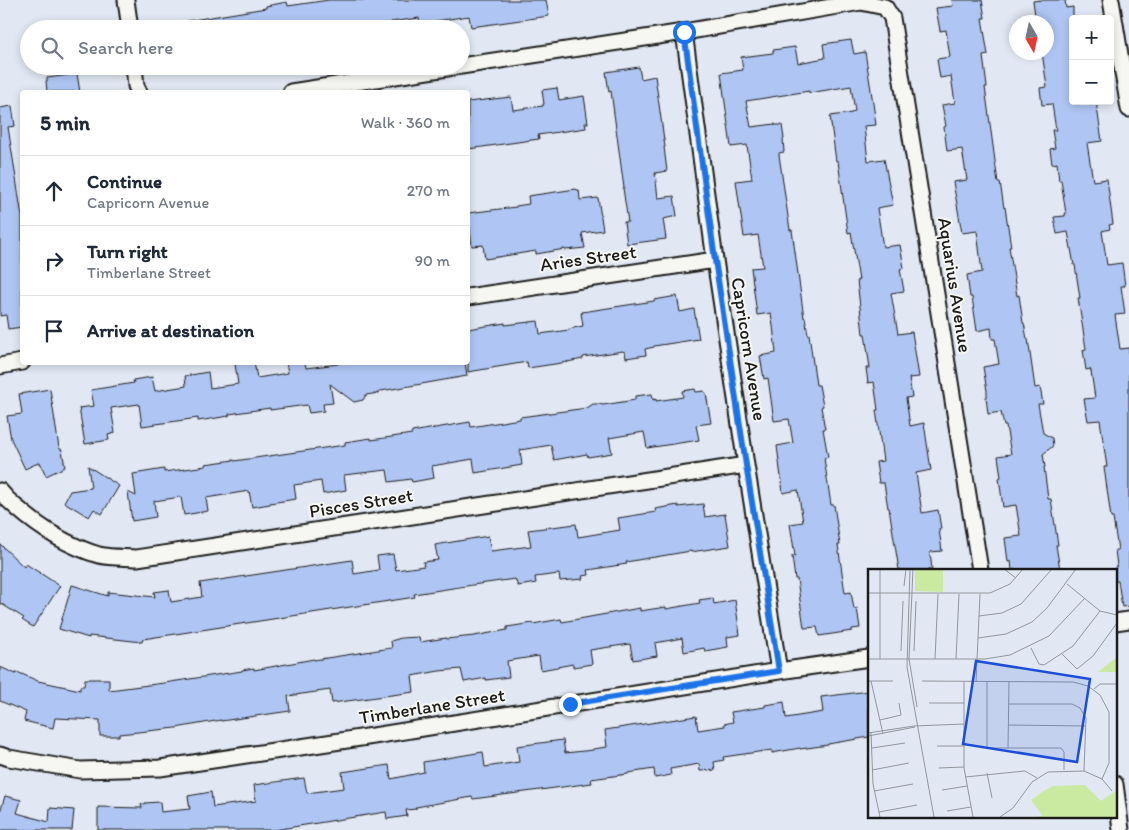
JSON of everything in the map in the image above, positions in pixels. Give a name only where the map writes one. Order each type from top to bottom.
[{"type":"street","points":[[126,0],[129,20]]},
{"type":"street","points":[[1111,0],[1129,109]]},
{"type":"street","name":"Aquarius Avenue","points":[[684,32],[861,2],[886,7],[892,18],[980,569]]},
{"type":"street","points":[[470,65],[684,32]]},
{"type":"street","name":"Capricorn Avenue","points":[[684,32],[715,260],[779,671]]},
{"type":"street","points":[[135,75],[138,90]]},
{"type":"street","points":[[304,90],[402,75]]},
{"type":"street","name":"Aries Street","points":[[470,297],[715,260]]},
{"type":"street","points":[[0,366],[20,362]]},
{"type":"street","name":"Pisces Street","points":[[0,491],[27,517],[72,545],[100,555],[137,558],[746,465]]},
{"type":"street","points":[[1116,622],[1129,620]]},
{"type":"street","name":"Timberlane Street","points":[[0,755],[80,770],[160,768],[868,658]]},
{"type":"street","points":[[1116,792],[1121,830]]},
{"type":"building","points":[[329,0],[546,0],[549,16],[471,27],[469,16],[443,20],[419,20],[419,18],[405,20],[193,20],[266,8],[266,6],[287,2],[288,6]]},
{"type":"building","points":[[952,0],[982,0],[985,18],[982,18],[988,55],[983,56],[987,87],[985,87],[998,183],[1000,182],[1005,207],[1017,296],[1019,295],[1023,323],[1028,339],[1035,388],[1040,387],[1043,404],[1038,404],[1043,433],[1052,438],[1053,446],[1043,454],[1048,499],[1051,499],[1058,545],[1056,545],[1060,569],[1012,569],[1011,561],[1008,562],[1005,538],[1021,536],[1016,505],[1003,507],[998,456],[1011,454],[1006,426],[1004,426],[1001,412],[988,414],[983,367],[999,364],[995,339],[992,339],[991,328],[977,331],[972,297],[970,297],[967,275],[982,272],[977,231],[962,233],[953,182],[967,180],[962,149],[947,151],[944,127],[946,126],[942,105],[955,103],[951,76],[940,78],[937,59],[950,57],[946,30],[940,31],[936,8],[953,6]]},
{"type":"building","points":[[1065,0],[1066,8],[1073,7],[1073,15],[1069,15],[1069,105],[1097,105],[1102,141],[1087,143],[1093,181],[1107,179],[1113,224],[1109,225],[1110,229],[1102,231],[1107,265],[1122,263],[1125,286],[1121,286],[1125,314],[1115,315],[1120,349],[1129,348],[1129,606],[1122,607],[1118,581],[1116,581],[1115,550],[1118,550],[1113,518],[1111,518],[1104,467],[1107,467],[1100,420],[1088,421],[1084,399],[1095,398],[1091,371],[1090,369],[1086,370],[1083,350],[1086,349],[1075,265],[1068,232],[1057,234],[1054,217],[1065,216],[1066,214],[1057,163],[1052,164],[1050,149],[1055,148],[1052,130],[1056,130],[1052,104],[1042,105],[1040,88],[1047,87],[1043,60],[1054,60],[1054,15],[1035,15],[1033,1]]},
{"type":"building","points":[[851,40],[854,54],[865,52],[876,125],[864,126],[868,161],[884,159],[893,205],[877,208],[883,247],[900,245],[904,268],[900,269],[904,291],[891,293],[898,334],[912,332],[919,377],[909,378],[912,397],[906,398],[910,426],[924,423],[931,470],[916,473],[922,513],[938,510],[942,551],[930,552],[932,569],[899,569],[884,483],[879,483],[876,462],[883,461],[876,410],[878,410],[874,382],[868,383],[866,368],[870,368],[865,334],[863,334],[857,280],[859,280],[851,232],[848,233],[830,116],[855,111],[851,86],[746,101],[751,127],[782,125],[784,152],[779,153],[779,155],[804,318],[809,334],[816,385],[819,385],[823,406],[821,407],[825,429],[823,429],[828,457],[824,458],[831,505],[834,505],[845,593],[851,592],[854,609],[857,608],[860,628],[819,636],[817,627],[804,628],[797,579],[795,579],[792,556],[795,556],[790,524],[803,522],[798,490],[783,493],[777,446],[793,443],[789,419],[774,421],[768,378],[764,379],[760,356],[776,353],[773,326],[771,313],[757,315],[751,268],[763,267],[758,235],[744,237],[736,181],[752,179],[747,145],[731,147],[721,73],[743,70],[741,57],[773,53],[773,50],[795,47],[798,63],[825,58],[823,44]]},
{"type":"building","points":[[639,67],[641,79],[655,76],[667,171],[655,173],[658,198],[674,196],[677,216],[663,219],[666,239],[627,244],[624,222],[628,222],[624,188],[611,91],[609,92],[606,72]]},
{"type":"building","points":[[77,75],[80,90],[47,90],[47,78]]},
{"type":"building","points":[[557,88],[559,100],[584,96],[588,123],[585,123],[586,128],[538,135],[539,139],[470,149],[470,102],[511,97],[513,110],[543,106],[542,90]]},
{"type":"building","points":[[12,106],[15,126],[8,127],[20,204],[20,327],[8,329],[6,315],[0,316],[0,108]]},
{"type":"building","points":[[576,189],[579,190],[580,200],[598,198],[603,230],[582,233],[585,248],[536,254],[536,251],[485,259],[483,245],[472,246],[470,213],[529,204],[528,196]]},
{"type":"building","points":[[677,296],[680,312],[694,309],[699,339],[654,346],[645,349],[646,355],[626,358],[623,351],[528,368],[527,362],[468,372],[468,365],[470,365],[470,329],[505,323],[505,325],[538,321],[540,334],[569,330],[583,326],[582,312]]},
{"type":"building","points":[[235,365],[255,365],[257,378],[288,373],[287,365],[306,365],[306,368],[330,365],[465,365],[467,376],[381,391],[366,395],[363,400],[354,402],[330,384],[333,403],[323,404],[324,411],[309,413],[307,405],[229,414],[229,416],[198,421],[198,418],[142,426],[139,404],[111,408],[115,433],[108,435],[109,440],[85,444],[79,408],[94,406],[91,390],[134,383],[133,380],[152,377],[155,391],[186,386],[185,376],[208,372],[210,388],[238,384]]},
{"type":"building","points":[[50,389],[59,448],[62,450],[65,467],[46,476],[40,462],[25,469],[11,439],[7,416],[22,414],[19,394]]},
{"type":"building","points":[[695,389],[696,392],[704,391],[706,393],[711,423],[696,425],[699,440],[647,448],[644,432],[609,438],[612,453],[588,457],[587,454],[554,460],[551,445],[520,450],[522,465],[475,473],[473,459],[432,466],[434,478],[412,482],[411,479],[389,482],[387,470],[344,475],[346,490],[323,494],[321,481],[294,485],[296,499],[252,507],[249,491],[206,498],[208,511],[184,515],[181,497],[154,501],[156,517],[132,521],[128,492],[136,496],[133,474],[164,469],[164,472],[206,466],[205,464],[345,445],[345,442],[412,434],[412,432],[470,422],[471,427],[520,419],[520,417],[587,408],[593,404],[603,405],[635,400],[635,396],[652,394],[653,400],[656,399],[656,401],[683,397],[682,391]]},
{"type":"building","points":[[88,466],[119,486],[102,514],[94,509],[89,517],[64,502],[70,491],[91,488]]},
{"type":"building","points":[[703,504],[705,517],[725,514],[730,546],[643,559],[626,562],[627,564],[588,570],[589,575],[582,576],[583,579],[560,581],[559,574],[535,577],[536,583],[518,586],[515,579],[479,584],[414,594],[415,597],[143,639],[142,642],[89,636],[89,638],[59,629],[72,585],[108,596],[108,592],[155,597],[154,592],[169,590],[171,602],[202,597],[200,583],[352,560],[354,574],[379,570],[377,556],[393,554],[396,570],[424,566],[423,562],[438,560],[435,545],[488,536],[491,551],[531,546],[528,530],[576,524],[578,537],[620,530],[618,518],[656,512],[655,509],[678,505],[678,507]]},
{"type":"building","points":[[0,544],[24,567],[26,564],[60,586],[33,627],[22,620],[24,618],[0,603]]},
{"type":"building","points":[[713,598],[714,604],[735,600],[740,635],[727,637],[728,647],[705,651],[704,648],[684,652],[682,638],[655,643],[657,656],[633,660],[630,644],[590,650],[592,664],[573,667],[573,664],[541,670],[539,656],[507,661],[509,677],[486,680],[486,678],[464,682],[461,669],[439,671],[412,676],[414,692],[332,703],[330,690],[288,696],[290,711],[176,728],[119,734],[119,736],[100,736],[100,720],[55,718],[53,728],[24,721],[26,712],[0,701],[0,667],[38,681],[80,690],[80,686],[84,686],[85,679],[109,679],[109,690],[254,668],[254,670],[392,648],[391,641],[401,638],[419,637],[420,642],[474,636],[507,630],[507,627],[561,619],[562,622],[640,608],[640,611],[666,607],[666,609],[700,603],[699,600]]},
{"type":"building","points":[[868,691],[868,737],[772,753],[772,750],[723,757],[724,760],[714,762],[715,770],[700,771],[699,764],[670,769],[671,775],[655,778],[654,769],[591,779],[592,783],[473,799],[472,797],[416,807],[416,809],[406,810],[407,816],[387,819],[386,812],[274,830],[98,830],[98,807],[142,808],[141,804],[160,802],[161,812],[190,809],[188,796],[211,792],[213,807],[256,801],[254,785],[304,778],[307,793],[344,788],[342,772],[389,765],[391,779],[424,772],[423,762],[483,752],[485,767],[519,762],[517,746],[563,740],[565,753],[593,750],[607,747],[605,730],[696,716],[698,730],[725,726],[724,724],[733,722],[731,712],[784,702],[786,718],[823,712],[821,697]]},
{"type":"building","points":[[5,796],[21,800],[17,813],[49,822],[50,808],[74,810],[72,830],[0,830],[0,812]]},
{"type":"route","points":[[570,704],[779,671],[715,260],[684,32]]}]
